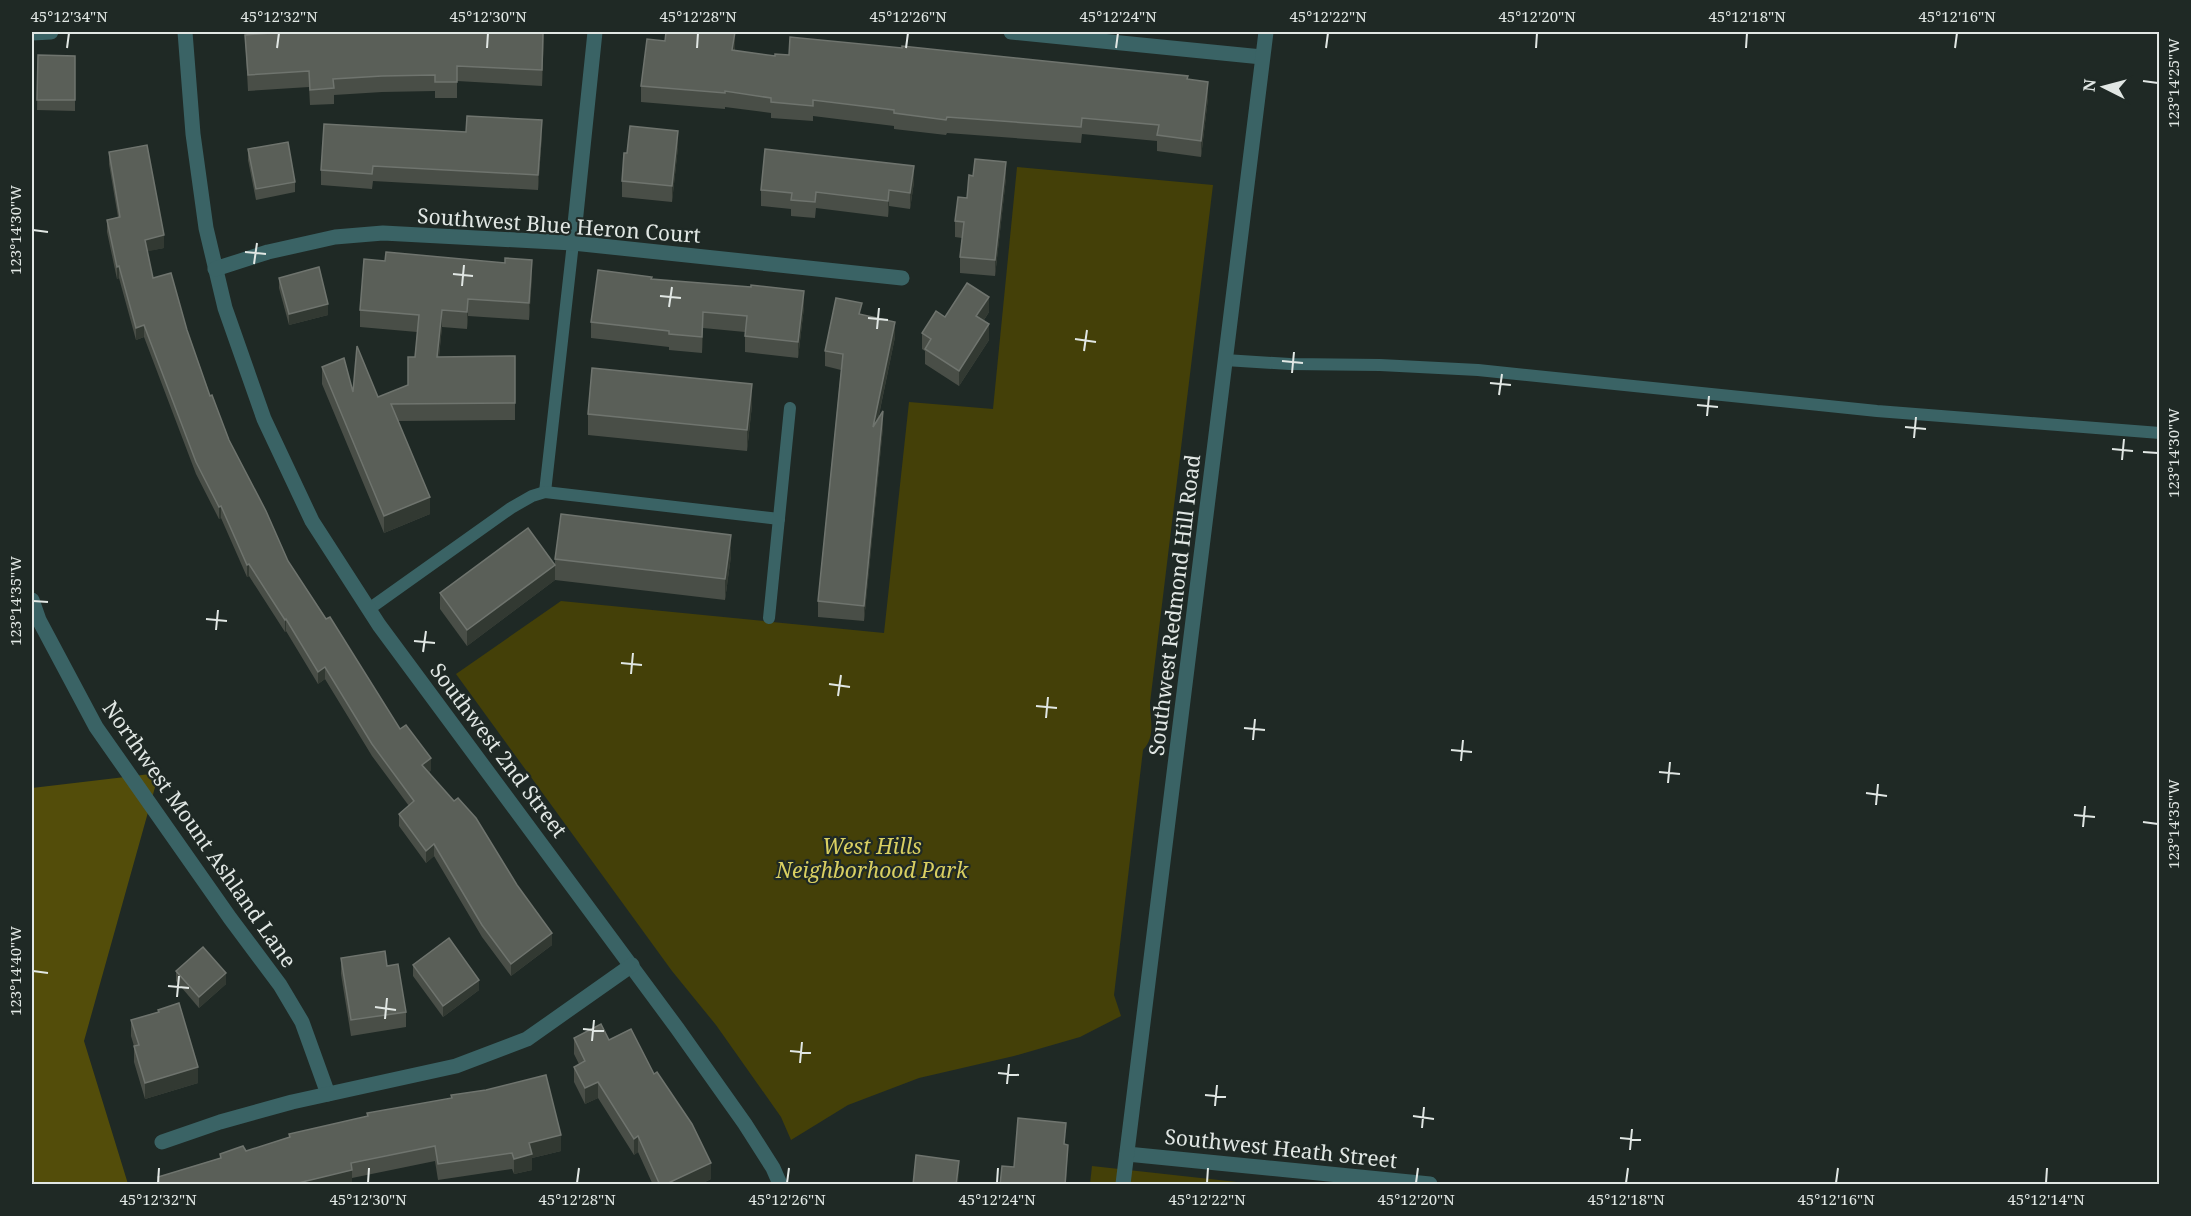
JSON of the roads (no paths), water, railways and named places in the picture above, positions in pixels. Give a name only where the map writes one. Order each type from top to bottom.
[{"type":"street","points":[[32,33],[51,32]]},
{"type":"street","name":"Southwest 2nd Street","points":[[184,32],[193,134],[206,228],[225,308],[264,419],[312,521],[369,609],[632,965],[745,1124],[780,1185]]},
{"type":"street","points":[[573,243],[596,32]]},
{"type":"street","points":[[1011,32],[1262,57]]},
{"type":"street","name":"Southwest Redmond Hill Road","points":[[1123,1185],[1266,32]]},
{"type":"street","name":"Southwest Blue Heron Court","points":[[215,269],[268,252],[335,237],[383,233],[573,243],[902,278]]},
{"type":"street","name":"Northwest Mount Ashland Lane","points":[[32,600],[39,620],[96,727],[291,1003],[302,1022],[328,1094]]},
{"type":"street","points":[[162,1142],[220,1122],[328,1094],[456,1066],[527,1039],[632,965]]},
{"type":"street","name":"Southwest Heath Street","points":[[1127,1154],[1430,1185]]},
{"type":"lane","points":[[545,492],[573,243]]},
{"type":"lane","points":[[1225,360],[1478,370],[1877,411],[2160,433]]},
{"type":"lane","points":[[769,618],[790,408]]},
{"type":"lane","points":[[369,609],[512,508],[532,496],[545,492],[779,519]]},
{"type":"park label","name":"West Hills Neighborhood Park","points":[[872,858]]}]
